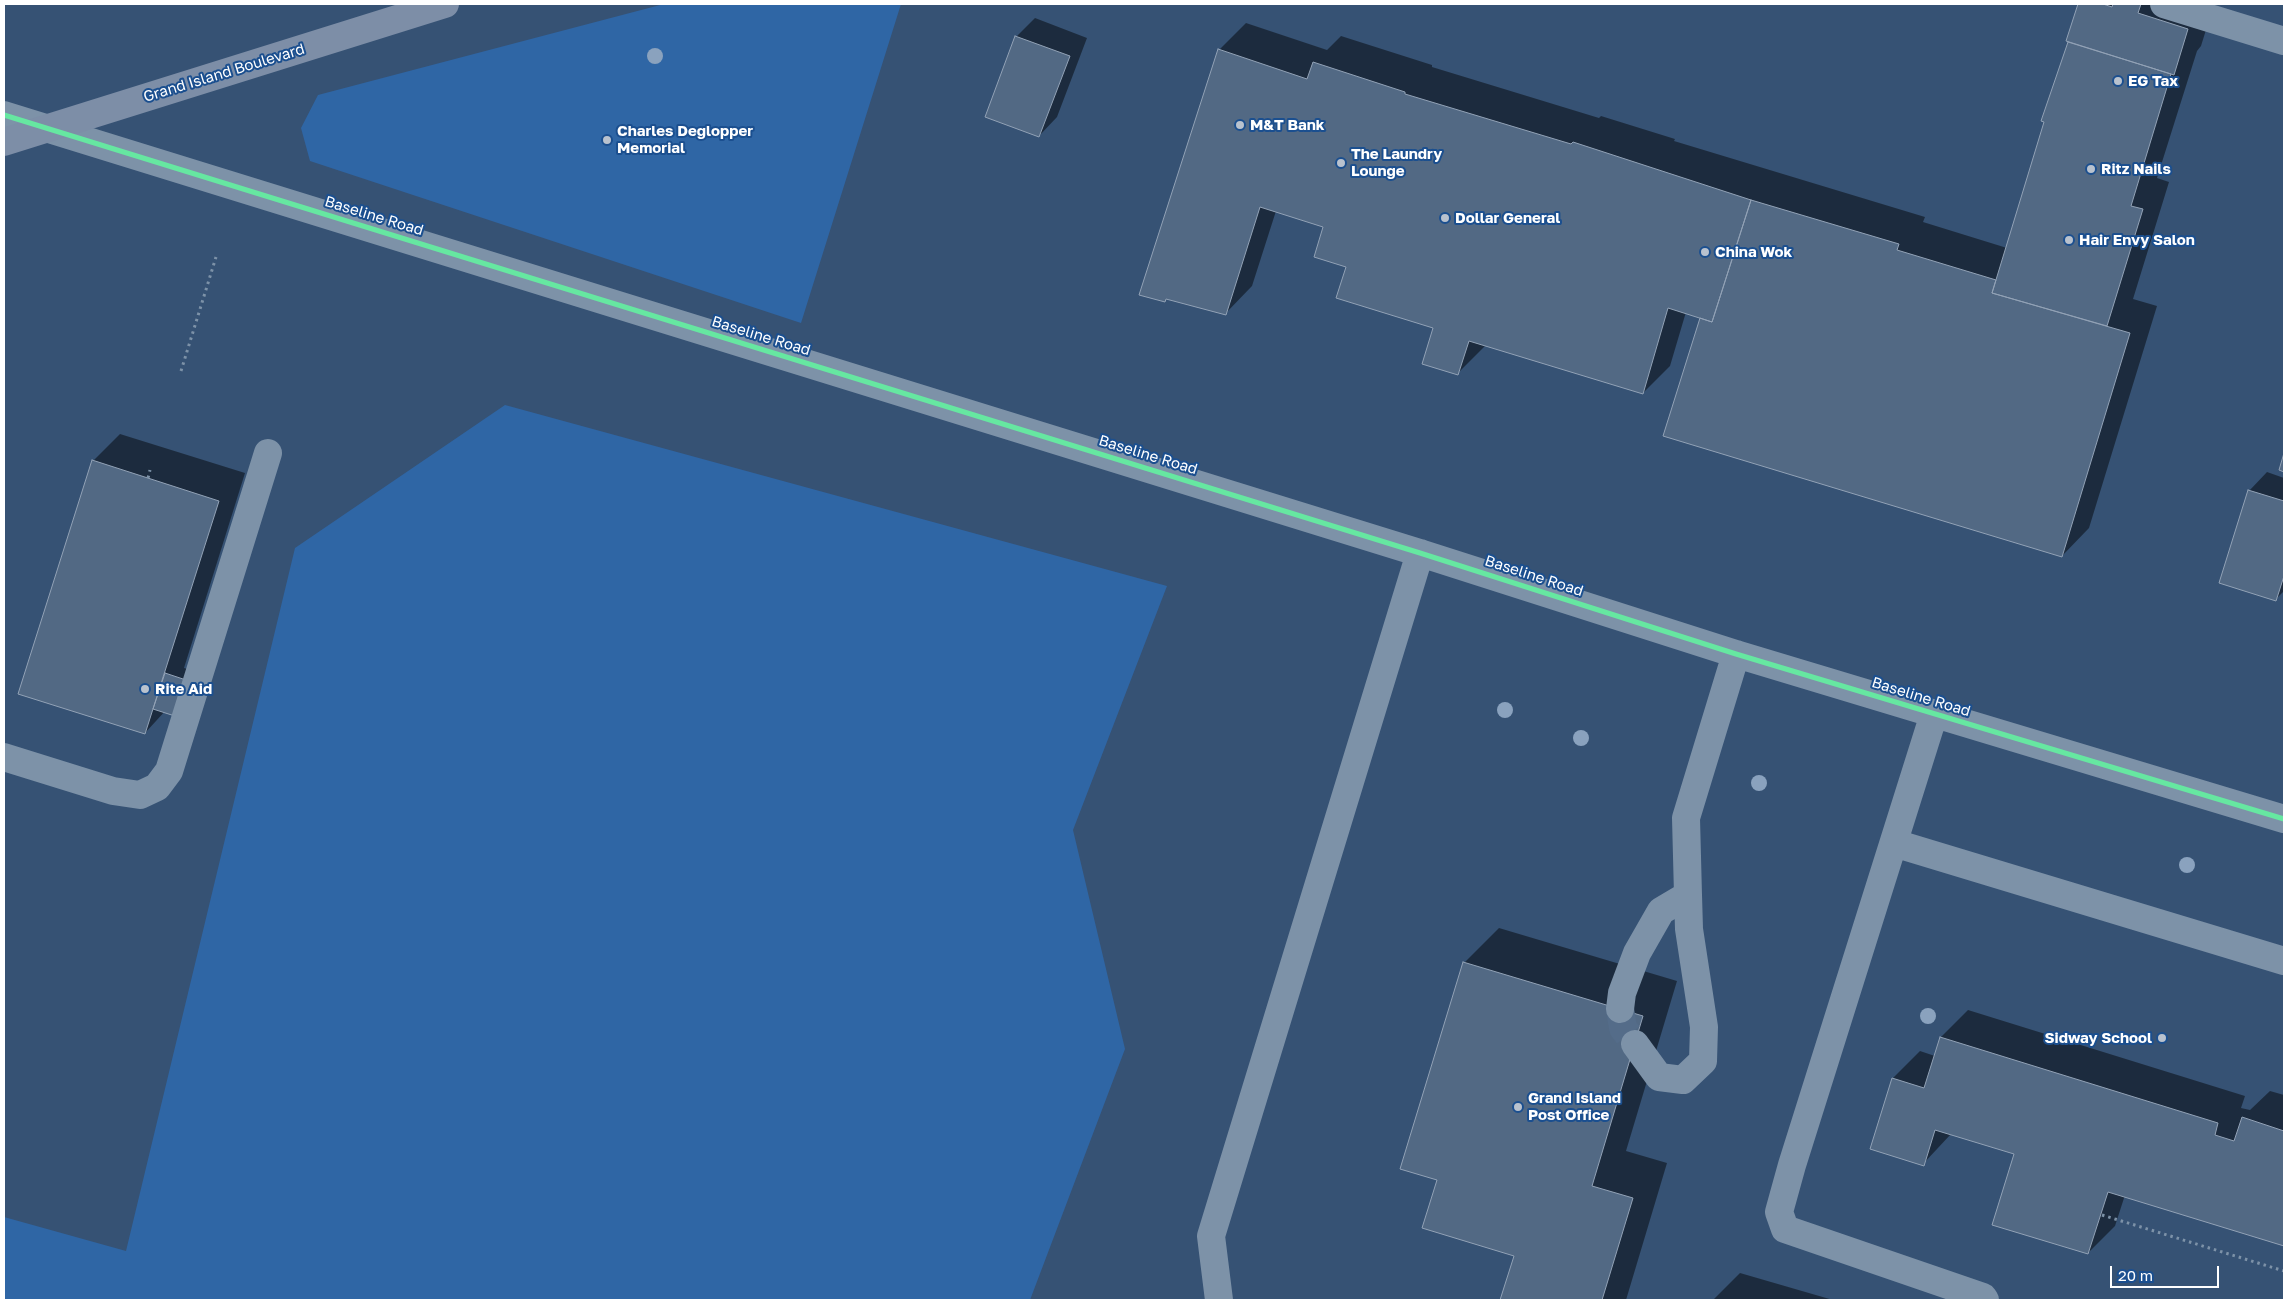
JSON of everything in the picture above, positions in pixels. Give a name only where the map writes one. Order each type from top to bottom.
[{"type":"main road","name":"Grand Island Boulevard","points":[[4,142],[445,4]]},
{"type":"street","points":[[2164,4],[2284,41]]},
{"type":"street","name":"Baseline Road","points":[[4,115],[1420,552],[1736,654],[2284,819]]},
{"type":"street","points":[[4,757],[113,791],[140,795],[157,787],[169,771],[268,453]]},
{"type":"street","points":[[1219,1300],[1211,1236],[1420,552]]},
{"type":"street","points":[[1635,1044],[1659,1077],[1683,1080],[1703,1061],[1704,1027],[1690,929],[1686,818],[1736,654]]},
{"type":"street","points":[[1934,714],[1792,1165],[1779,1212],[1786,1228],[1983,1297],[1985,1300]]},
{"type":"street","points":[[1894,843],[2284,961]]},
{"type":"street","points":[[1620,1009],[1622,993],[1637,953],[1661,911],[1688,895]]},
{"type":"path","points":[[181,371],[216,257]]},
{"type":"path","points":[[148,478],[150,470]]},
{"type":"path","points":[[2102,1215],[2284,1271]]},
{"type":"shaded area","points":[[664,4],[901,4],[801,323],[310,161],[301,128],[318,95]]},
{"type":"shaded area","points":[[505,405],[1167,586],[1073,830],[1125,1049],[1030,1300],[4,1300],[4,1217],[126,1251],[295,548]]},
{"type":"building","points":[[2078,4],[2103,4],[2112,7],[2113,4],[2141,4],[2138,13],[2188,29],[2174,75],[2066,41]]},
{"type":"building","points":[[1015,36],[1070,56],[1039,137],[985,117]]},
{"type":"building","points":[[2068,42],[2171,74],[2131,206],[2143,209],[2107,326],[1992,293],[2044,122],[2041,121]]},
{"type":"building","points":[[1218,49],[1307,79],[1313,62],[1405,92],[1405,94],[1571,144],[1573,142],[1751,200],[1712,322],[1668,308],[1643,394],[1469,341],[1458,375],[1422,364],[1433,328],[1336,298],[1346,267],[1314,257],[1323,227],[1260,207],[1226,315],[1166,299],[1165,302],[1139,295]]},
{"type":"building","points":[[1751,200],[1899,244],[1897,250],[1996,280],[1992,293],[2130,333],[2062,557],[1663,436],[1700,318],[1712,322]]},
{"type":"building","points":[[2284,453],[2284,472],[2279,470]]},
{"type":"building","name":"Rite Aid","points":[[92,460],[219,501],[145,734],[18,694]]},
{"type":"building","points":[[2248,490],[2284,501],[2284,576],[2276,601],[2219,583]]},
{"type":"building","points":[[165,673],[192,682],[181,718],[153,709]]},
{"type":"building","name":"Grand Island Post Office","points":[[1463,962],[1643,1016],[1592,1186],[1633,1198],[1602,1300],[1500,1300],[1514,1256],[1422,1228],[1437,1180],[1400,1169]]},
{"type":"building","points":[[1940,1037],[2218,1123],[2215,1135],[2234,1141],[2242,1117],[2284,1131],[2284,1246],[2108,1192],[2088,1254],[1992,1225],[2014,1154],[1935,1130],[1924,1166],[1870,1149],[1892,1078],[1924,1088]]},
{"type":"tunnel","points":[[1620,1009],[1623,1028],[1635,1044]]},
{"type":"cycle path","points":[[4,115],[1420,553],[1736,654],[2284,819]]},
{"type":"place","name":"EG Tax","points":[[2118,81]]},
{"type":"place","name":"M&T Bank","points":[[1240,125]]},
{"type":"place","name":"Charles Deglopper Memorial","points":[[607,140]]},
{"type":"place","name":"The Laundry Lounge","points":[[1341,163]]},
{"type":"place","name":"Ritz Nails","points":[[2091,169]]},
{"type":"place","name":"Dollar General","points":[[1445,218]]},
{"type":"place","name":"Hair Envy Salon","points":[[2069,240]]},
{"type":"place","name":"China Wok","points":[[1705,252]]},
{"type":"place","name":"Rite Aid","points":[[145,689]]},
{"type":"place","name":"Sidway School","points":[[2162,1038]]},
{"type":"place","name":"Grand Island Post Office","points":[[1518,1107]]}]
